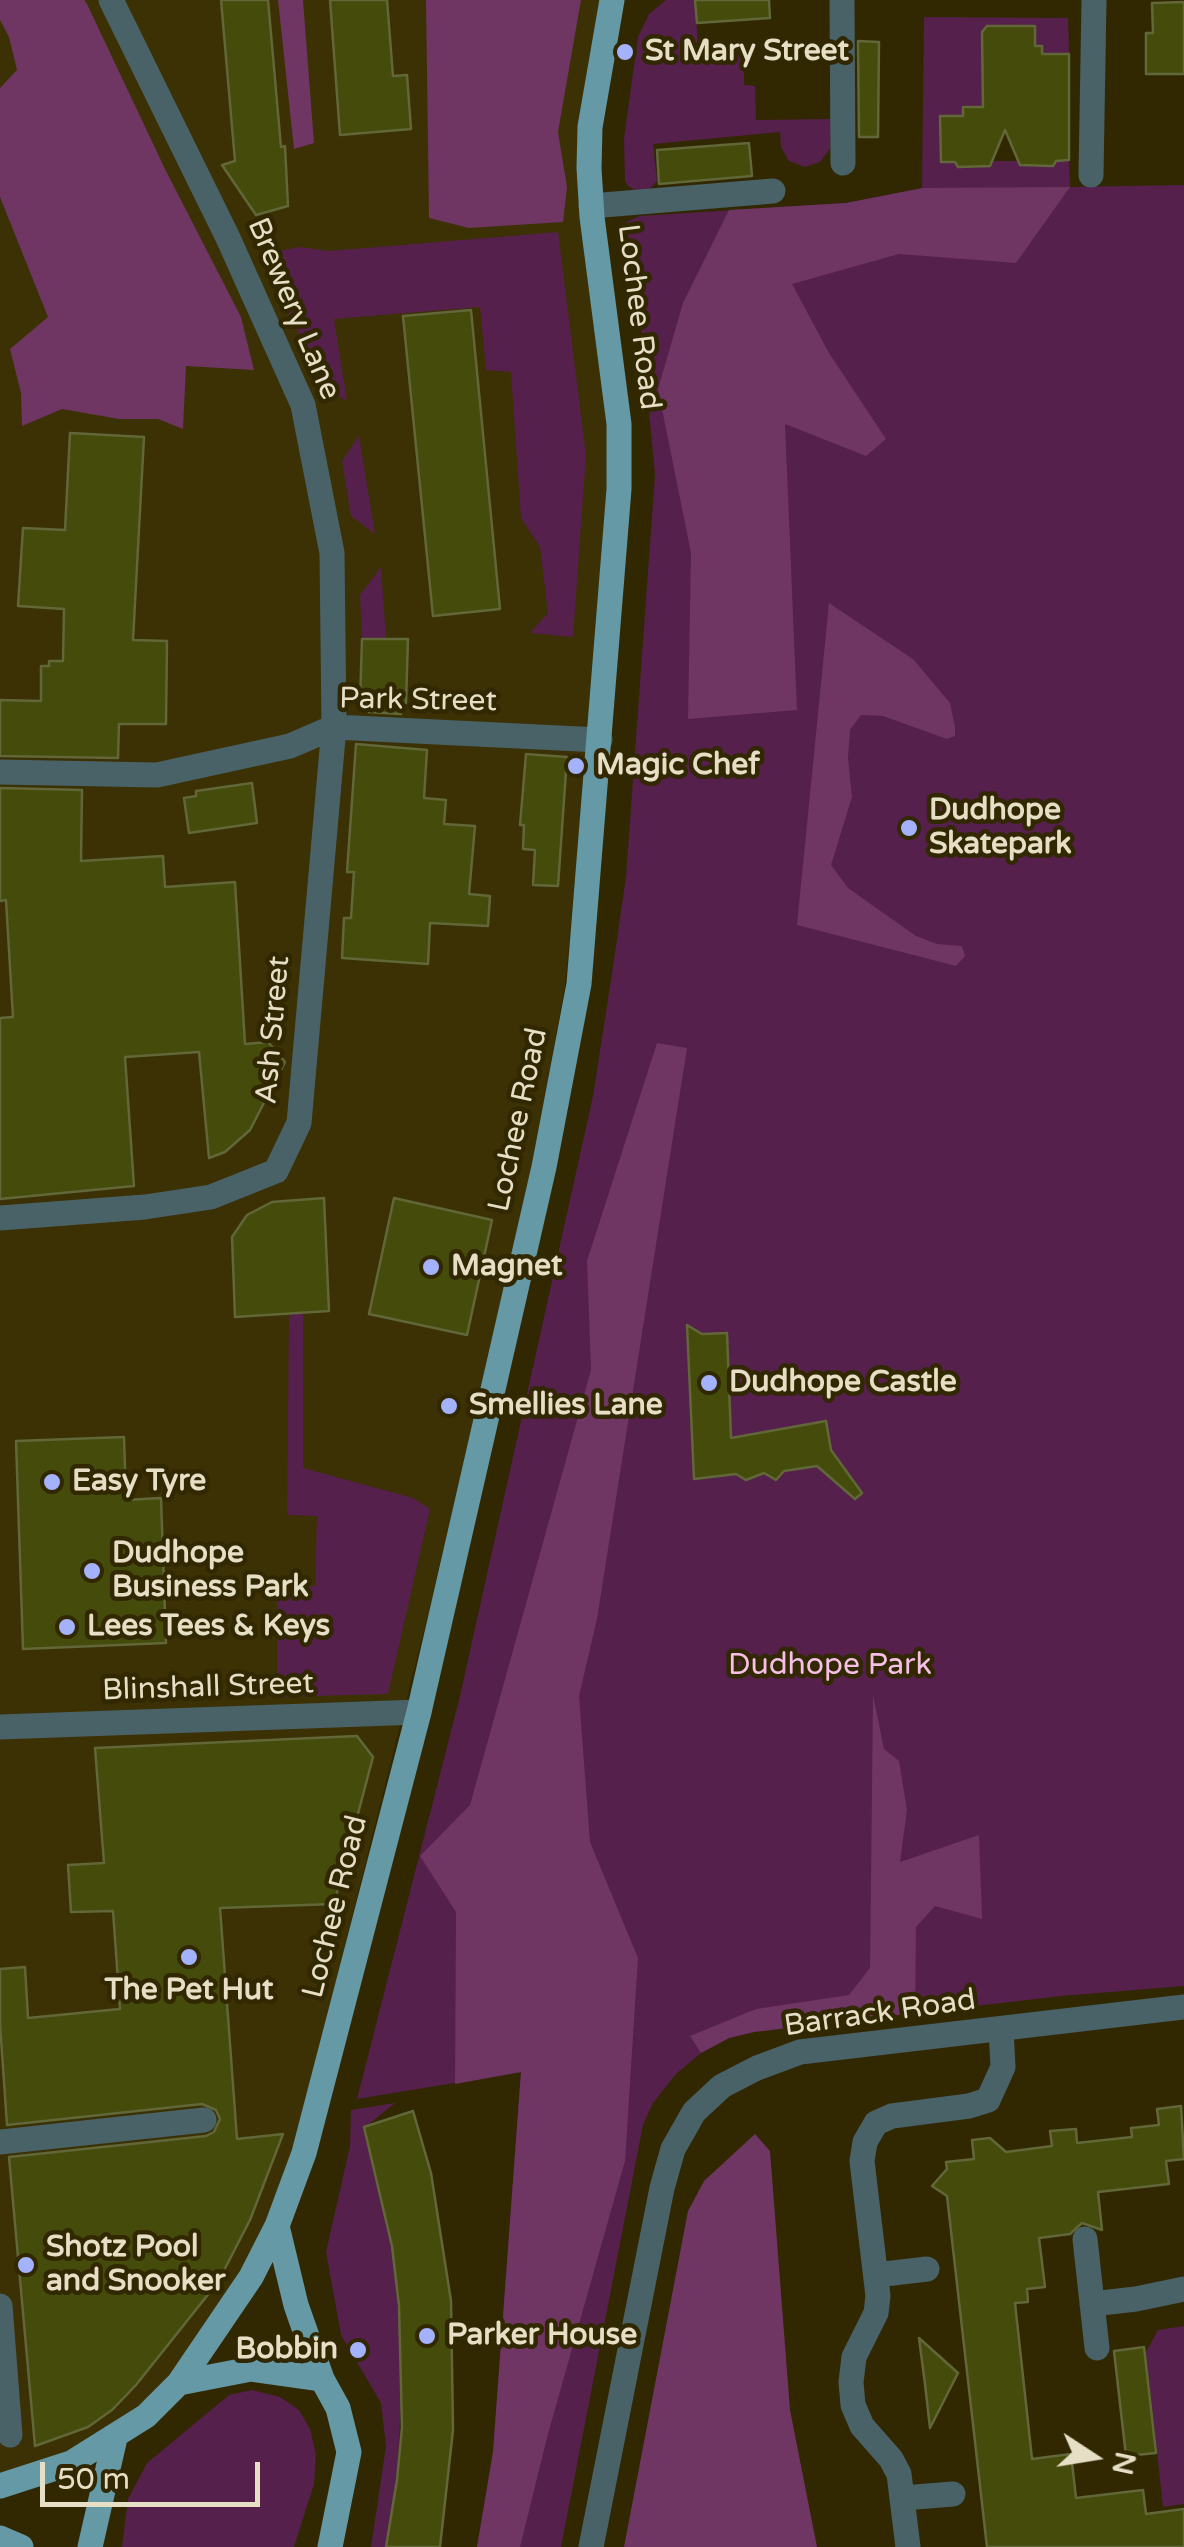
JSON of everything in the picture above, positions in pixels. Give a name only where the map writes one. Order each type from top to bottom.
[{"type":"main road","name":"Lochee Road","points":[[0,2486],[71,2463],[146,2416],[179,2383],[221,2326],[278,2226],[317,2108],[419,1712],[567,1058],[579,984],[618,504],[619,424],[591,206],[590,127],[612,0]]},
{"type":"main road","points":[[278,2226],[296,2305],[322,2380],[338,2408],[349,2452],[330,2547]]},
{"type":"main road","points":[[179,2383],[251,2369],[322,2380]]},
{"type":"main road","points":[[90,2547],[115,2438]]},
{"type":"main road","points":[[0,2538],[21,2547]]},
{"type":"street","name":"Brewery Lane","points":[[111,0],[228,238],[303,405],[332,553],[334,727]]},
{"type":"street","points":[[842,0],[843,163]]},
{"type":"street","points":[[1091,175],[1094,0]]},
{"type":"street","points":[[591,206],[774,191]]},
{"type":"street","name":"Park Street","points":[[0,772],[157,775],[290,746],[334,727],[600,740]]},
{"type":"street","name":"Ash Street","points":[[0,1218],[146,1208],[194,1200],[276,1171],[299,1123],[334,727]]},
{"type":"street","name":"Blinshall Street","points":[[0,1727],[419,1712]]},
{"type":"street","name":"Barrack Road","points":[[591,2547],[673,2149],[694,2112],[722,2086],[800,2052],[1184,2007]]},
{"type":"street","points":[[908,2547],[899,2474],[862,2426],[851,2382],[854,2356],[876,2313],[876,2275],[862,2161],[865,2142],[876,2122],[892,2116],[988,2100],[1003,2067],[1001,2030]]},
{"type":"street","points":[[0,2142],[204,2120]]},
{"type":"street","points":[[1085,2239],[1098,2348]]},
{"type":"street","points":[[876,2275],[927,2269]]},
{"type":"street","points":[[1092,2304],[1136,2300],[1184,2288]]},
{"type":"street","points":[[0,2306],[10,2435]]},
{"type":"street","points":[[903,2498],[954,2494]]},
{"type":"shaded area","points":[[0,0],[601,0],[580,128],[607,432],[606,494],[565,986],[529,1182],[428,1614],[345,1944],[308,2122],[277,2226],[146,2416],[0,2486]]},
{"type":"shaded area","points":[[0,0],[84,0],[241,317],[254,370],[186,366],[183,429],[158,419],[119,419],[62,409],[22,426],[21,393],[10,349],[48,317],[0,197],[0,88],[17,70],[9,37],[0,20]]},
{"type":"shaded area","points":[[278,0],[303,0],[314,143],[294,149]]},
{"type":"shaded area","points":[[426,0],[581,0],[558,132],[567,187],[563,222],[469,228],[429,218]]},
{"type":"shaded area","points":[[1070,187],[1016,263],[899,254],[792,284],[829,353],[886,439],[866,456],[785,424],[797,710],[688,719],[691,553],[658,389],[683,303],[729,210],[846,203],[923,188]]},
{"type":"shaded area","points":[[829,603],[913,659],[950,703],[955,727],[955,736],[947,739],[883,716],[861,715],[850,730],[852,797],[831,865],[848,888],[916,936],[937,944],[962,946],[965,956],[956,966],[797,925]]},
{"type":"shaded area","points":[[657,1043],[687,1048],[597,1619],[579,1696],[590,1842],[638,1958],[625,2161],[520,2547],[477,2547],[493,2452],[521,2072],[455,2084],[456,1912],[420,1856],[470,1805],[591,1370],[587,1261]]},
{"type":"shaded area","points":[[873,1695],[884,1749],[899,1761],[907,1810],[900,1862],[979,1835],[982,1919],[935,1906],[916,1927],[915,2013],[754,2032],[729,2038],[701,2053],[690,2036],[756,2009],[849,1995],[870,1968]]},
{"type":"shaded area","points":[[755,2134],[770,2151],[790,2410],[817,2547],[624,2547],[688,2211],[704,2181]]},
{"type":"green space","points":[[666,0],[695,0],[698,46],[744,45],[744,85],[755,86],[756,120],[831,119],[830,149],[820,162],[805,167],[789,161],[781,147],[780,132],[653,144],[657,181],[649,190],[638,192],[628,186],[624,138],[638,37],[649,14]]},
{"type":"green space","name":"Dudhope Park","points":[[924,17],[1068,18],[1069,54],[1042,54],[1035,46],[1035,26],[987,26],[987,64],[982,67],[982,75],[1068,84],[1069,115],[940,117],[941,162],[978,161],[981,166],[990,166],[992,161],[1019,161],[1021,166],[1030,166],[1033,161],[1069,160],[1070,187],[1184,185],[1184,1986],[1061,1996],[754,2032],[729,2038],[701,2053],[676,2074],[653,2103],[643,2125],[561,2547],[477,2547],[493,2452],[521,2072],[357,2099],[460,1696],[593,1096],[626,877],[655,475],[639,305],[626,222],[640,216],[846,203],[922,188]]},
{"type":"green space","points":[[558,232],[586,455],[573,637],[530,633],[548,613],[540,547],[521,518],[511,372],[486,370],[480,307],[334,319],[347,401],[324,388],[262,254],[300,247],[329,251]]},
{"type":"green space","points":[[359,436],[375,534],[351,516],[342,461]]},
{"type":"green space","points":[[381,567],[386,639],[362,639],[360,595]]},
{"type":"green space","points":[[303,1312],[303,1468],[413,1498],[430,1509],[388,1694],[277,1697],[277,1586],[315,1586],[317,1516],[287,1515],[289,1313]]},
{"type":"green space","points":[[395,2103],[364,2128],[392,2246],[403,2366],[397,2480],[386,2547],[371,2547],[386,2446],[381,2403],[341,2335],[326,2252],[350,2146],[351,2110]]},
{"type":"green space","points":[[1184,2326],[1184,2504],[1163,2507],[1146,2352],[1158,2330]]},
{"type":"green space","points":[[252,2390],[280,2397],[299,2410],[310,2429],[316,2454],[314,2484],[294,2547],[122,2547],[128,2499],[147,2463],[229,2395]]},
{"type":"building","points":[[221,0],[268,0],[288,206],[256,215],[222,165],[235,161]]},
{"type":"building","points":[[330,0],[387,0],[393,76],[407,75],[411,129],[340,135]]},
{"type":"building","points":[[695,0],[769,0],[770,18],[697,23]]},
{"type":"building","points":[[1184,2],[1184,74],[1146,74],[1146,33],[1153,33],[1152,3]]},
{"type":"building","points":[[987,26],[1035,26],[1035,46],[1042,46],[1042,54],[1069,54],[1069,160],[1056,161],[1053,166],[1020,165],[1005,130],[990,166],[958,167],[955,162],[941,162],[940,116],[963,116],[963,107],[983,107],[982,32]]},
{"type":"building","points":[[858,41],[879,42],[878,137],[859,137]]},
{"type":"building","points":[[749,143],[752,176],[659,184],[657,150]]},
{"type":"building","points":[[471,310],[500,609],[433,616],[403,316]]},
{"type":"building","points":[[70,433],[144,437],[133,640],[167,641],[166,724],[119,724],[118,758],[0,756],[0,700],[41,701],[41,666],[49,666],[49,661],[63,661],[64,609],[18,606],[23,528],[65,530]]},
{"type":"building","points":[[362,639],[408,639],[406,703],[401,703],[401,714],[369,712],[360,703]]},
{"type":"building","points":[[356,744],[427,750],[424,798],[446,800],[444,824],[475,826],[469,894],[490,896],[488,926],[430,923],[428,964],[342,958],[344,918],[351,918],[354,872],[347,872]]},
{"type":"building","points":[[526,754],[567,757],[558,886],[533,885],[535,850],[523,849],[524,825],[520,825]]},
{"type":"building","points":[[252,783],[257,823],[189,833],[184,798],[196,796],[196,791]]},
{"type":"building","points":[[0,788],[82,790],[81,861],[163,856],[165,887],[235,882],[245,1044],[268,1042],[285,1062],[250,1130],[225,1152],[209,1158],[199,1052],[125,1057],[134,1186],[0,1199],[0,1018],[13,1017],[6,900],[0,901]]},
{"type":"building","points":[[324,1198],[329,1311],[235,1317],[232,1237],[247,1215],[272,1202]]},
{"type":"building","name":"Magnet","points":[[394,1198],[492,1220],[467,1335],[369,1314]]},
{"type":"building","name":"Dudhope Castle","points":[[687,1325],[702,1334],[727,1333],[731,1438],[826,1421],[831,1450],[862,1493],[855,1499],[817,1466],[784,1471],[776,1480],[764,1473],[746,1480],[736,1474],[694,1479]]},
{"type":"building","name":"Dudhope Business Park","points":[[124,1437],[126,1500],[161,1498],[166,1643],[23,1649],[16,1441]]},
{"type":"building","points":[[357,1736],[373,1757],[334,1904],[220,1908],[237,2139],[283,2134],[250,2220],[218,2282],[136,2385],[112,2410],[88,2427],[35,2446],[9,2157],[206,2136],[214,2132],[220,2119],[216,2110],[202,2104],[7,2125],[0,1969],[25,1967],[28,2018],[120,2009],[113,1911],[71,1912],[68,1865],[104,1863],[95,1748]]},
{"type":"building","points":[[1181,2106],[1184,2159],[1166,2161],[1169,2184],[1098,2192],[1102,2230],[1082,2223],[1070,2234],[1039,2238],[1045,2287],[1027,2289],[1028,2302],[1015,2303],[1032,2459],[1071,2454],[1076,2498],[1143,2490],[1146,2514],[1184,2509],[1184,2547],[987,2547],[947,2196],[932,2186],[947,2169],[946,2162],[974,2159],[972,2140],[990,2138],[1006,2152],[1052,2146],[1050,2131],[1076,2129],[1077,2143],[1132,2137],[1131,2128],[1159,2125],[1157,2109]]},
{"type":"building","name":"Parker House","points":[[413,2111],[431,2173],[451,2301],[453,2430],[440,2547],[386,2547],[402,2427],[399,2306],[392,2246],[364,2127]]},
{"type":"building","points":[[919,2338],[958,2373],[930,2428],[925,2384]]},
{"type":"building","points":[[1144,2347],[1156,2453],[1126,2456],[1114,2351]]},
{"type":"place","name":"St Mary Street","points":[[625,52]]},
{"type":"place","name":"Magic Chef","points":[[576,766]]},
{"type":"place","name":"Dudhope Skatepark","points":[[909,828]]},
{"type":"place","name":"Magnet","points":[[431,1267]]},
{"type":"place","name":"Dudhope Castle","points":[[709,1383]]},
{"type":"place","name":"Smellies Lane","points":[[449,1406]]},
{"type":"place","name":"Easy Tyre","points":[[52,1482]]},
{"type":"place","name":"Dudhope Business Park","points":[[92,1571]]},
{"type":"place","name":"Lees Tees & Keys","points":[[67,1627]]},
{"type":"place","name":"The Pet Hut","points":[[189,1957]]},
{"type":"place","name":"Shotz Pool and Snooker","points":[[26,2265]]},
{"type":"place","name":"Parker House","points":[[427,2336]]},
{"type":"place","name":"Bobbin","points":[[358,2350]]}]
